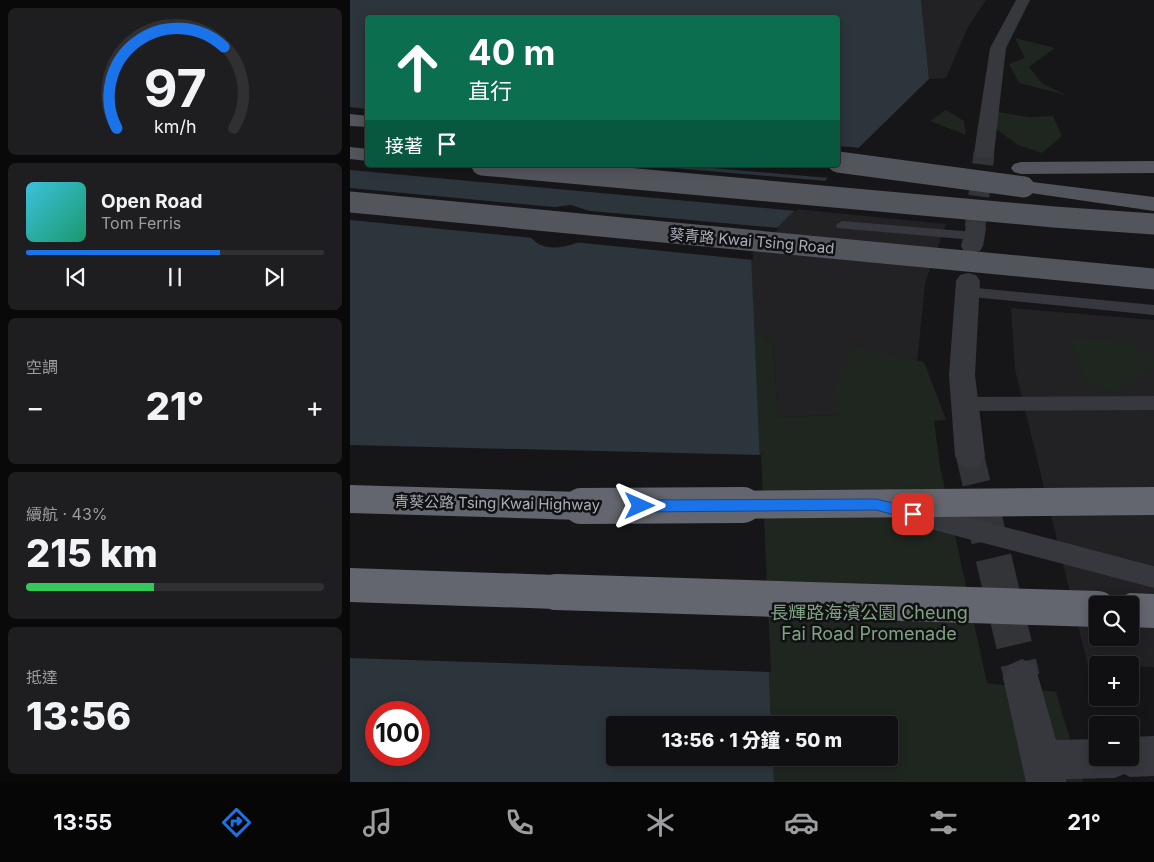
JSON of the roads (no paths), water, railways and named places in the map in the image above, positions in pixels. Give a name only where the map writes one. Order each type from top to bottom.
[{"type":"highway","name":"青葵公路 Tsing Kwai Highway","points":[[350,499],[581,506],[1154,501]]},
{"type":"highway","points":[[350,585],[1089,609]]},
{"type":"highway","points":[[1139,610],[1154,611]]},
{"type":"main road","points":[[350,120],[365,122]]},
{"type":"main road","points":[[350,153],[365,155]]},
{"type":"main road","points":[[840,161],[1021,168],[1154,167]]},
{"type":"main road","points":[[840,161],[1154,204]]},
{"type":"main road","points":[[504,167],[1054,217],[1154,224]]},
{"type":"main road","name":"葵青路 Kwai Tsing Road","points":[[350,202],[1154,279]]},
{"type":"street","points":[[984,153],[998,48],[1023,0]]},
{"type":"street","points":[[967,286],[962,375],[970,456]]},
{"type":"street","points":[[1022,678],[1044,771],[1089,763]]},
{"type":"street","points":[[1139,757],[1154,756]]},
{"type":"lane","points":[[842,225],[974,237]]},
{"type":"lane","points":[[967,286],[1154,310]]},
{"type":"lane","points":[[964,404],[1154,403]]},
{"type":"lane","points":[[876,504],[1154,577]]},
{"type":"tunnel","points":[[975,228],[984,153]]},
{"type":"tunnel","points":[[970,456],[982,506]]},
{"type":"tunnel","points":[[981,505],[1022,678]]},
{"type":"park label","name":"長輝路海濱公園 Cheung Fai Road Promenade","points":[[869,622]]}]
